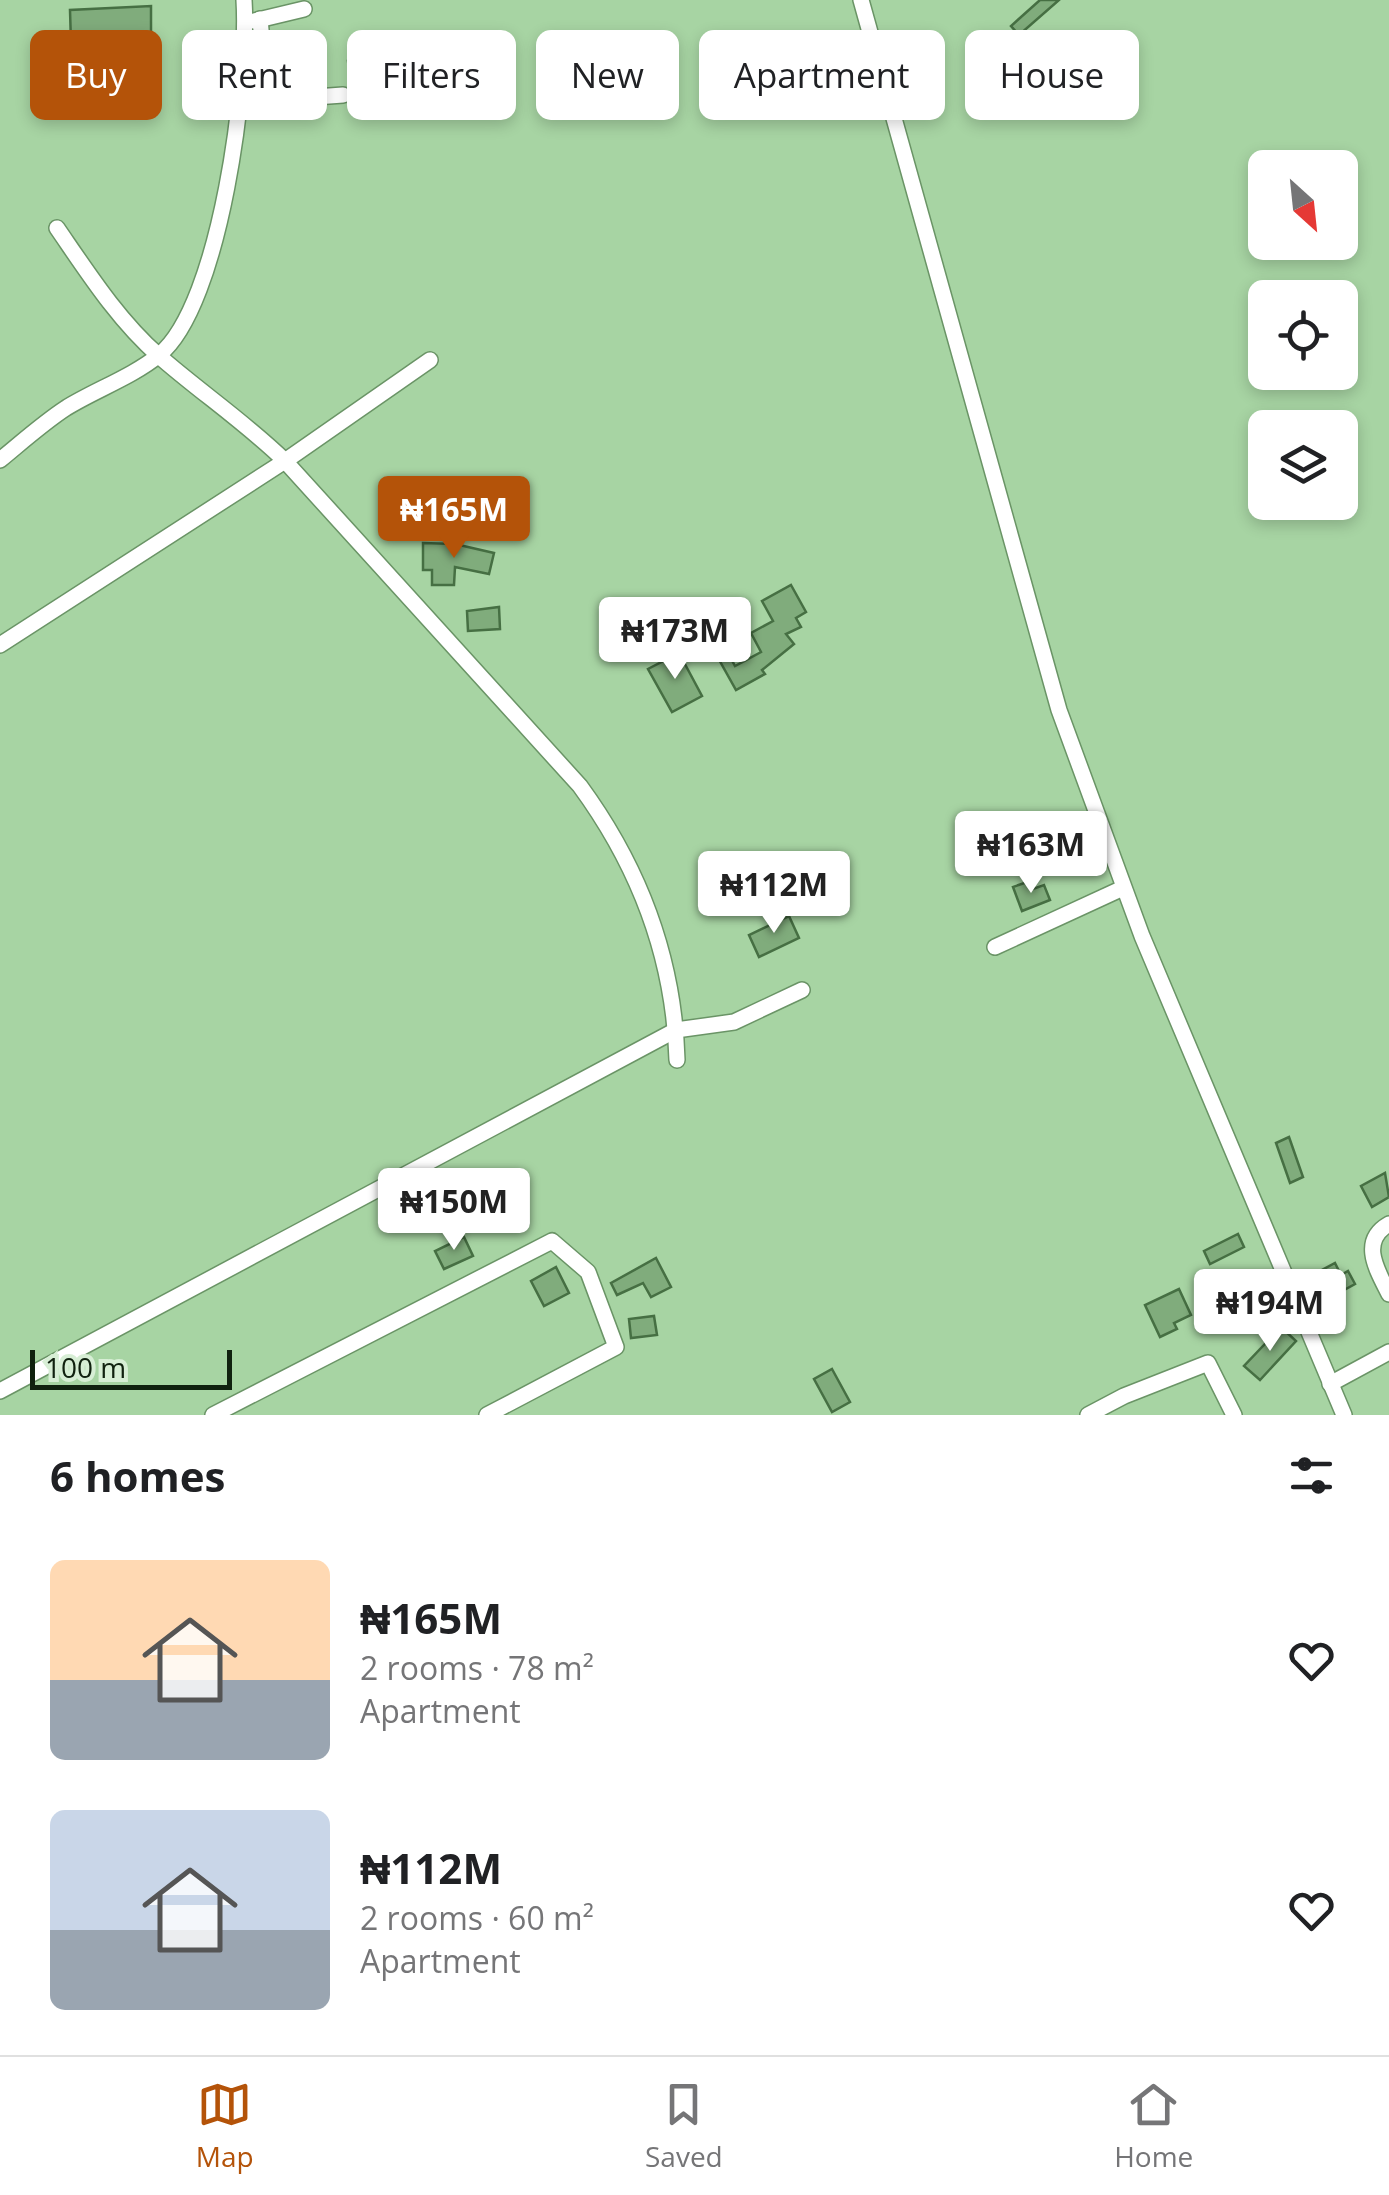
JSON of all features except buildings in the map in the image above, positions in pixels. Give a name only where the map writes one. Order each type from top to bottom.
[{"type":"street","points":[[244,0],[253,21],[267,95],[274,100],[343,96]]},
{"type":"street","points":[[861,0],[1058,710],[1124,888],[1344,1415]]},
{"type":"street","points":[[253,21],[304,9]]},
{"type":"street","points":[[0,460],[63,410],[158,356],[185,321],[213,249],[253,21]]},
{"type":"street","points":[[57,228],[121,317],[158,356],[247,424],[284,461],[580,786],[604,819],[651,912],[662,947],[677,1060]]},
{"type":"street","points":[[0,645],[284,461],[430,360]]},
{"type":"street","points":[[995,947],[1124,888]]},
{"type":"street","points":[[0,1391],[676,1030],[734,1022],[802,990]]},
{"type":"street","points":[[1389,1224],[1378,1230],[1371,1244],[1375,1266],[1389,1294]]},
{"type":"street","points":[[212,1415],[552,1241],[588,1272],[616,1347],[487,1415]]},
{"type":"street","points":[[1330,1384],[1389,1352]]},
{"type":"street","points":[[1090,1415],[1124,1396],[1208,1363],[1234,1415]]}]
